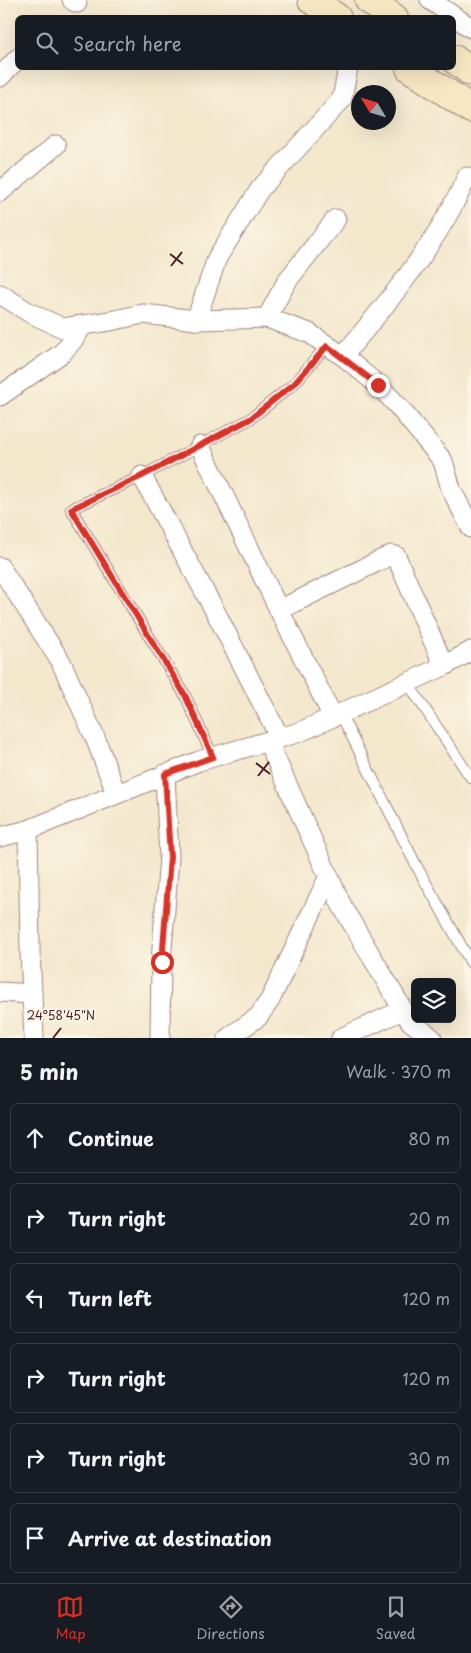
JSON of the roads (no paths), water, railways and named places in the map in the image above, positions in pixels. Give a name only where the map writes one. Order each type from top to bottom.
[{"type":"main road","points":[[312,0],[333,15]]},
{"type":"main road","points":[[369,0],[390,15]]},
{"type":"main road","points":[[456,61],[471,72]]},
{"type":"main road","points":[[413,70],[471,109]]},
{"type":"street","points":[[430,0],[452,15]]},
{"type":"street","points":[[456,18],[471,28]]},
{"type":"street","points":[[0,77],[15,61]]},
{"type":"street","points":[[196,320],[217,258],[260,188],[342,99],[348,70]]},
{"type":"street","points":[[0,192],[56,145]]},
{"type":"street","points":[[335,351],[402,286],[458,198],[468,177]]},
{"type":"street","points":[[267,318],[287,281],[336,218]]},
{"type":"street","points":[[0,294],[30,313],[63,328],[143,314],[196,320],[267,318],[309,333],[378,385],[443,461],[451,489],[471,528]]},
{"type":"street","points":[[0,396],[62,353],[74,340],[83,325]]},
{"type":"street","points":[[200,446],[279,610],[337,715]]},
{"type":"street","points":[[142,476],[216,613],[274,740],[342,906],[410,1021],[432,1038]]},
{"type":"street","points":[[279,610],[391,555],[396,556],[444,666]]},
{"type":"street","points":[[2,574],[61,662],[96,740],[116,793]]},
{"type":"street","points":[[0,838],[28,830],[116,793],[213,757],[300,732],[444,666],[471,651]]},
{"type":"street","points":[[160,1038],[162,962],[170,857],[165,774]]},
{"type":"street","points":[[28,830],[34,1038]]},
{"type":"street","points":[[228,1038],[258,1017],[270,1000],[329,876]]},
{"type":"street","points":[[0,992],[32,994]]},
{"type":"street","points":[[341,1038],[403,1010]]},
{"type":"lane","points":[[213,757],[185,695],[71,509],[142,476],[250,419],[335,351]]},
{"type":"lane","points":[[407,682],[471,778]]},
{"type":"lane","points":[[337,715],[417,867],[471,963]]}]
